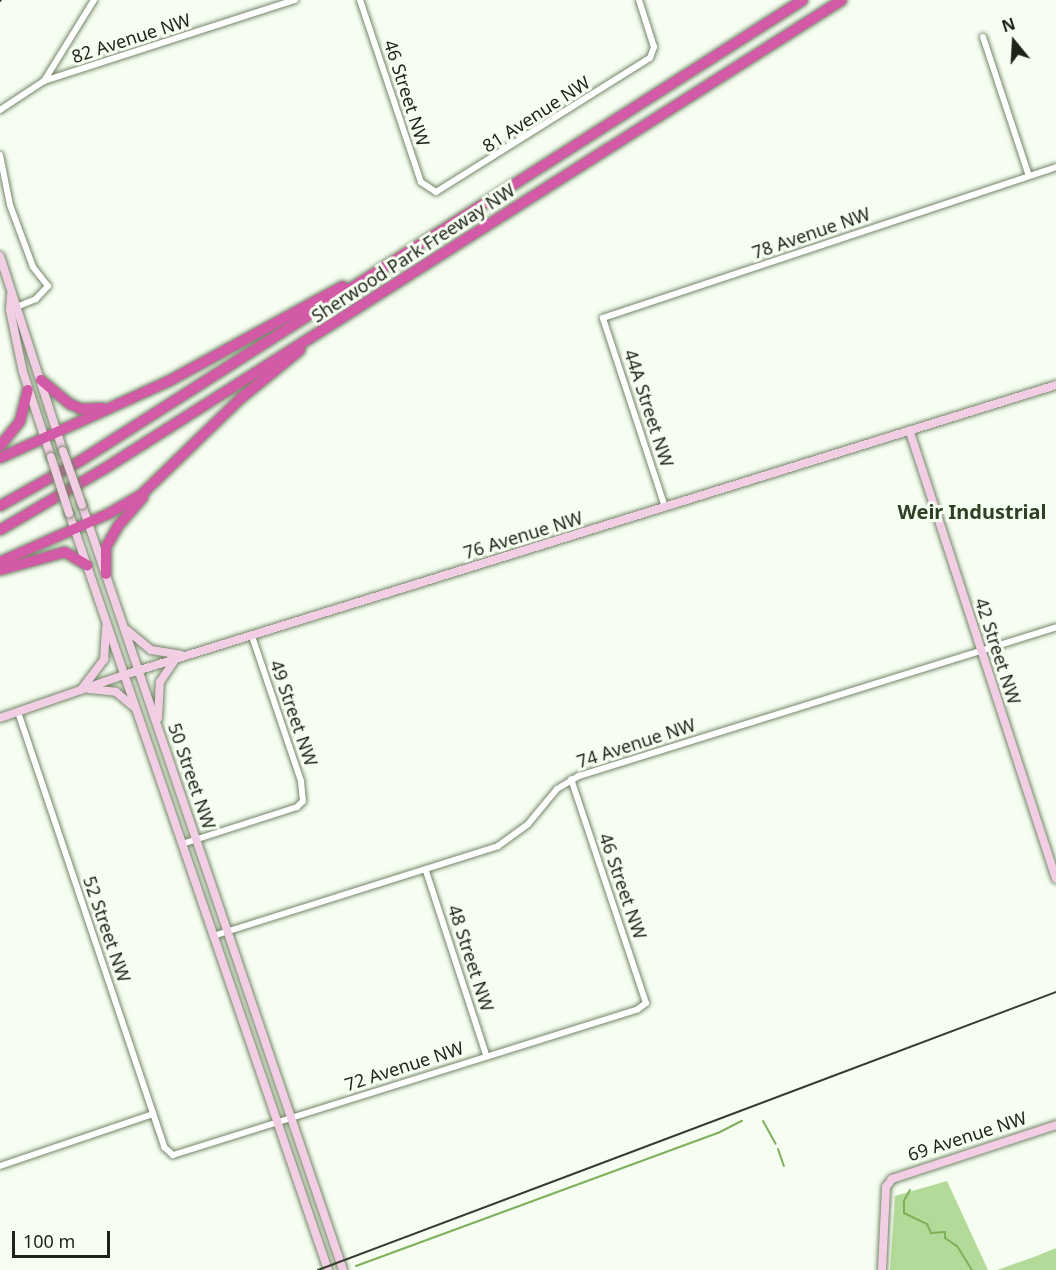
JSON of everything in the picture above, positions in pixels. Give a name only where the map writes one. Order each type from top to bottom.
[{"type":"highway","name":"Sherwood Park Freeway NW","points":[[0,506],[80,461],[803,0]]},
{"type":"highway","name":"Sherwood Park Freeway NW","points":[[0,530],[65,494],[842,0]]},
{"type":"highway","points":[[0,458],[188,371],[339,288],[361,282]]},
{"type":"highway","points":[[106,574],[106,547],[112,535],[157,481],[240,398],[321,331]]},
{"type":"highway","points":[[41,380],[58,398],[81,409],[114,406]]},
{"type":"highway","points":[[0,446],[20,421],[28,390]]},
{"type":"highway","points":[[0,562],[124,506],[157,481]]},
{"type":"highway","points":[[0,570],[65,552],[87,565]]},
{"type":"main road","name":"50 Street NW","points":[[0,256],[11,292],[28,390],[328,1270]]},
{"type":"main road","name":"50 Street NW","points":[[13,308],[41,380],[343,1270]]},
{"type":"main road","name":"76 Avenue NW","points":[[0,718],[124,675],[1056,385]]},
{"type":"main road","name":"42 Street NW","points":[[910,432],[1056,879]]},
{"type":"main road","points":[[82,689],[98,672],[104,659],[106,621]]},
{"type":"main road","points":[[124,626],[151,650],[187,656]]},
{"type":"main road","points":[[158,728],[160,682],[176,659]]},
{"type":"main road","points":[[82,689],[116,692],[136,709]]},
{"type":"main road","name":"69 Avenue NW","points":[[882,1270],[890,1181],[1056,1125]]},
{"type":"street","points":[[0,110],[44,81],[94,0]]},
{"type":"street","name":"82 Avenue NW","points":[[44,81],[295,0]]},
{"type":"street","name":"46 Street NW","points":[[360,0],[421,182],[432,191]]},
{"type":"street","name":"81 Avenue NW","points":[[432,191],[446,189],[652,54],[653,42],[639,0]]},
{"type":"street","points":[[983,37],[1029,176]]},
{"type":"street","points":[[0,155],[10,205],[33,267],[48,286],[36,299],[13,308]]},
{"type":"street","name":"78 Avenue NW","points":[[603,318],[1056,167]]},
{"type":"street","name":"44A Street NW","points":[[603,318],[665,507]]},
{"type":"street","name":"74 Avenue NW","points":[[213,936],[426,871],[509,840],[528,824],[557,789],[571,779],[1056,627]]},
{"type":"street","name":"49 Street NW","points":[[196,839],[297,807],[303,801],[301,781],[252,636]]},
{"type":"street","name":"52 Street NW","points":[[18,712],[153,1114],[171,1154]]},
{"type":"street","name":"46 Street NW","points":[[571,779],[646,1003]]},
{"type":"street","points":[[182,844],[196,839]]},
{"type":"street","name":"48 Street NW","points":[[426,871],[486,1055]]},
{"type":"street","name":"72 Avenue NW","points":[[171,1154],[183,1154],[277,1124],[291,1116],[638,1010],[646,1003]]},
{"type":"street","points":[[0,1166],[153,1114]]},
{"type":"green space","points":[[947,1181],[988,1270],[890,1270],[895,1196]]},
{"type":"green space","points":[[1056,1248],[1056,1270],[997,1270],[1034,1257]]},
{"type":"waterway","points":[[356,1266],[718,1133],[742,1121]]},
{"type":"waterway","points":[[763,1121],[776,1144]]},
{"type":"waterway","points":[[778,1149],[784,1166]]},
{"type":"waterway","points":[[910,1190],[904,1201],[904,1213],[927,1224],[931,1233],[945,1232],[945,1238],[957,1246],[972,1270]]},
{"type":"railway","points":[[318,1270],[1056,992]]},
{"type":"district","name":"Weir Industrial","points":[[972,511]]}]
